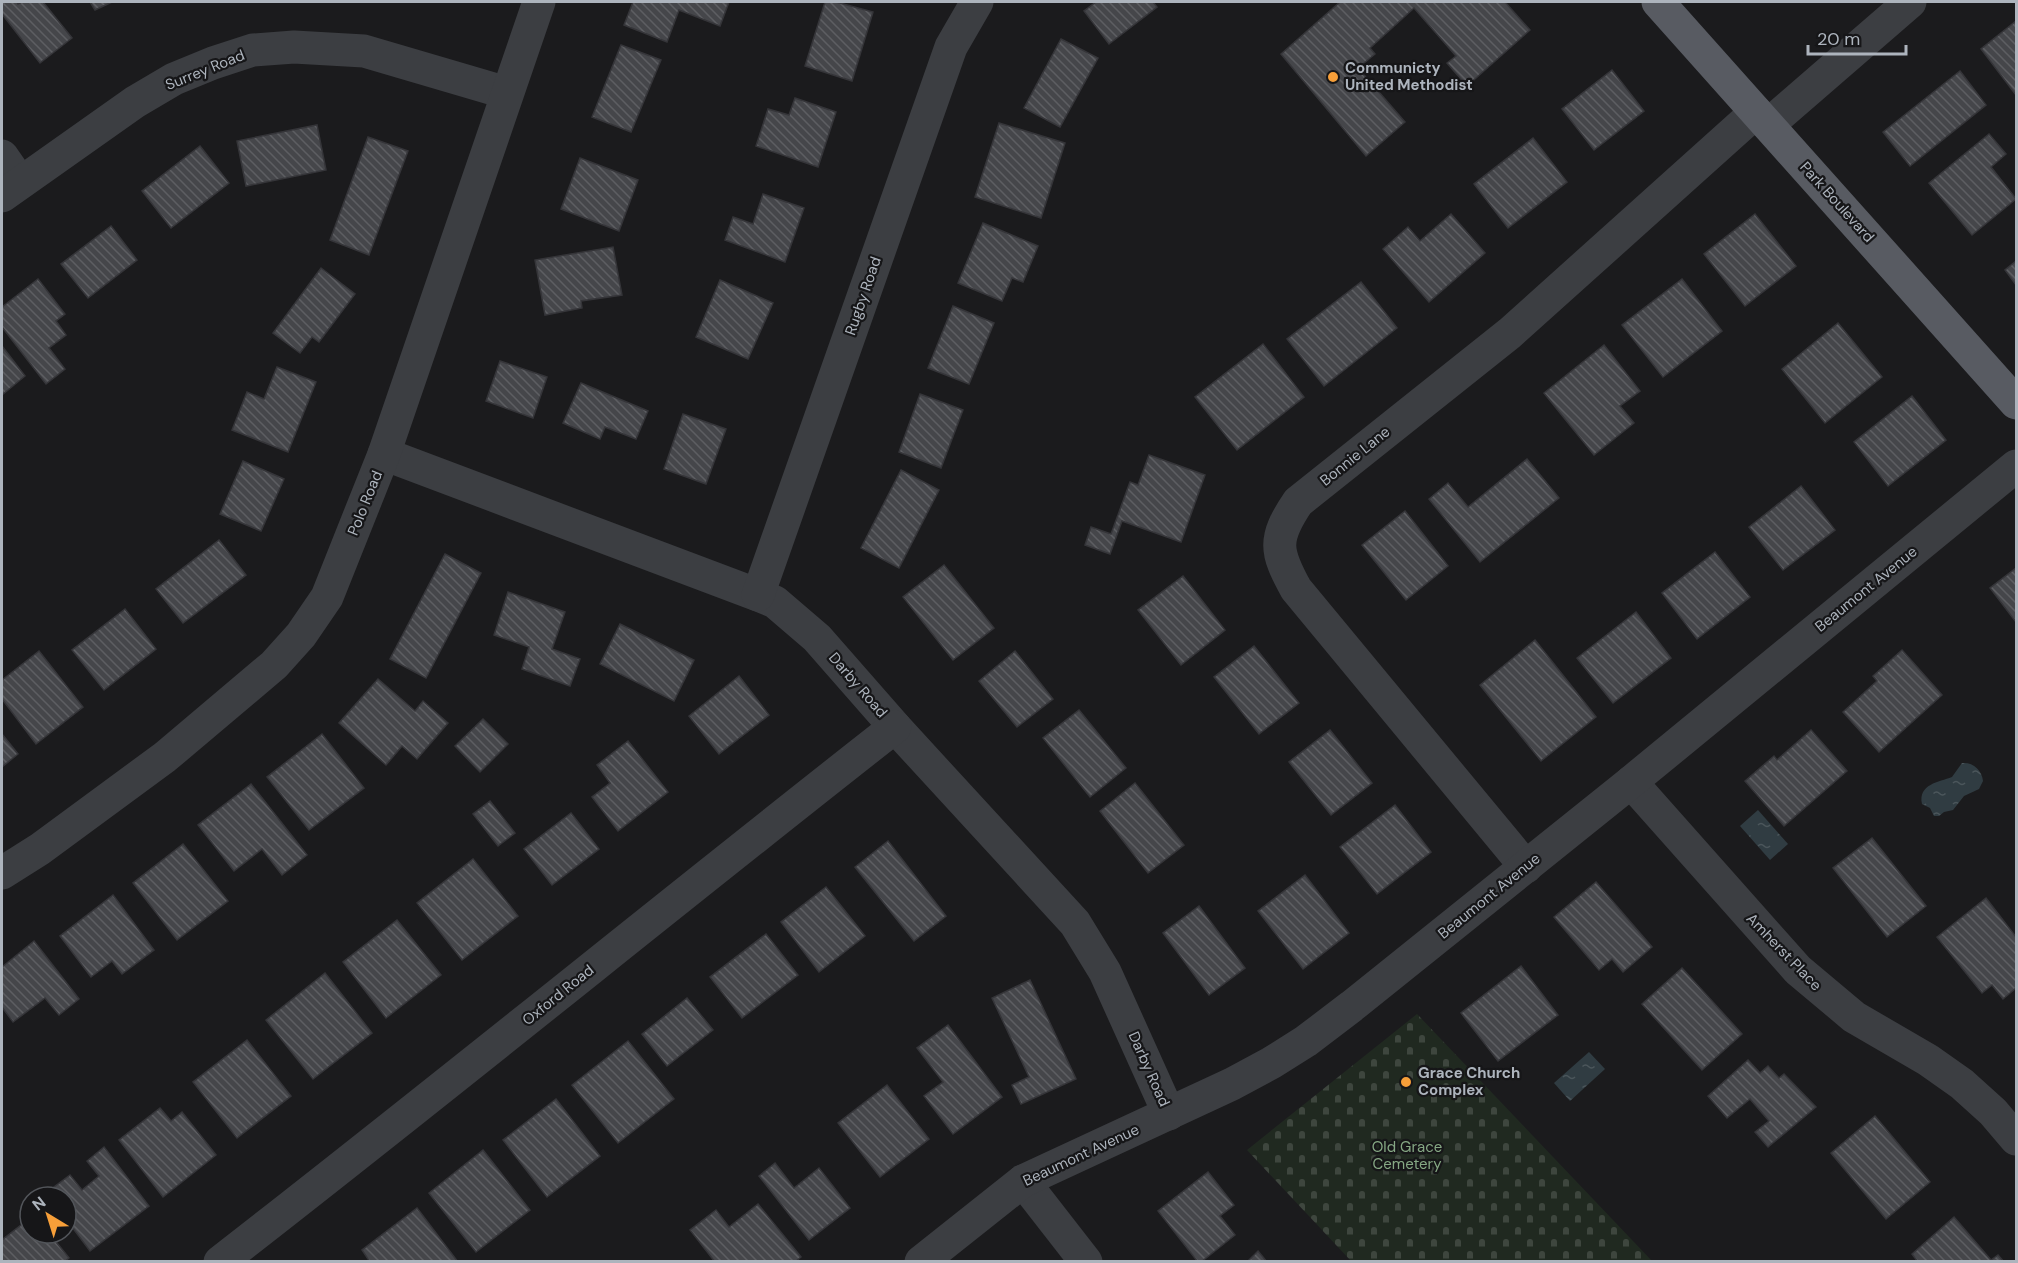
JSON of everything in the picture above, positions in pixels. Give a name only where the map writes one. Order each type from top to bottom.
[{"type":"main road","name":"Park Boulevard","points":[[1658,2],[2016,403]]},
{"type":"street","name":"Polo Road","points":[[2,873],[40,849],[165,757],[274,665],[301,634],[327,597],[384,454],[539,2]]},
{"type":"street","name":"Rugby Road","points":[[758,595],[951,47],[977,2]]},
{"type":"street","name":"Bonnie Lane","points":[[1526,867],[1296,589],[1282,563],[1280,536],[1287,518],[1298,502],[1510,333],[1762,119],[1910,2]]},
{"type":"street","name":"Surrey Road","points":[[11,189],[135,102],[174,79],[253,50],[294,47],[364,51],[507,93]]},
{"type":"street","points":[[2,156],[11,189]]},
{"type":"street","name":"Darby Road","points":[[384,454],[775,602],[817,638],[895,727],[1075,923],[1106,972],[1169,1114]]},
{"type":"street","name":"Beaumont Avenue","points":[[921,1262],[1023,1180],[1242,1079],[1306,1041],[1631,783],[2016,466]]},
{"type":"street","name":"Oxford Road","points":[[220,1262],[895,727]]},
{"type":"street","name":"Amherst Place","points":[[1631,783],[1798,970],[1854,1017],[1928,1060],[1962,1084],[1993,1112],[2016,1139]]},
{"type":"street","points":[[1023,1180],[1086,1262]]},
{"type":"green space","name":"Old Grace Cemetery","points":[[1417,1014],[1652,1261],[1351,1261],[1247,1150]]},
{"type":"water","points":[[1962,763],[1973,765],[1979,770],[1983,781],[1979,789],[1964,796],[1953,810],[1934,816],[1930,808],[1922,804],[1923,792],[1936,782],[1952,777]]},
{"type":"water","points":[[1758,810],[1788,844],[1770,860],[1740,826]]},
{"type":"water","points":[[1589,1052],[1605,1069],[1570,1101],[1554,1083]]},
{"type":"building","points":[[2,2],[17,2],[18,4],[43,2],[72,38],[40,63],[2,14]]},
{"type":"building","points":[[90,2],[112,2],[95,10]]},
{"type":"building","points":[[633,2],[729,2],[720,26],[679,10],[667,42],[624,25]]},
{"type":"building","points":[[825,2],[836,2],[873,12],[852,81],[805,66]]},
{"type":"building","points":[[1096,2],[1153,2],[1157,7],[1109,44],[1084,11]]},
{"type":"building","name":"Communicty United Methodist","points":[[1340,2],[1505,2],[1530,30],[1467,86],[1447,63],[1456,56],[1414,8],[1370,48],[1375,54],[1358,68],[1405,122],[1366,156],[1281,54]]},
{"type":"building","points":[[2016,21],[2016,95],[1981,49]]},
{"type":"building","points":[[1061,39],[1098,58],[1060,127],[1024,108]]},
{"type":"building","points":[[621,45],[661,60],[631,132],[592,117]]},
{"type":"building","points":[[1612,70],[1644,111],[1594,150],[1562,109]]},
{"type":"building","points":[[1960,71],[1986,105],[1910,166],[1883,132]]},
{"type":"building","points":[[795,98],[836,112],[818,167],[756,146],[768,109],[789,115]]},
{"type":"building","points":[[999,123],[1065,143],[1041,218],[975,197]]},
{"type":"building","points":[[317,125],[326,170],[246,186],[237,141]]},
{"type":"building","points":[[1989,134],[2006,154],[1991,167],[2016,199],[1972,235],[1929,183]]},
{"type":"building","points":[[368,137],[408,151],[369,255],[330,240]]},
{"type":"building","points":[[1533,138],[1567,182],[1508,228],[1474,184]]},
{"type":"building","points":[[200,146],[229,183],[171,228],[142,191]]},
{"type":"building","points":[[580,158],[638,180],[619,231],[561,209]]},
{"type":"building","points":[[763,194],[804,208],[785,262],[725,240],[733,217],[753,224]]},
{"type":"building","points":[[1451,214],[1485,253],[1429,302],[1383,249],[1408,227],[1420,241]]},
{"type":"building","points":[[1755,214],[1796,266],[1745,306],[1704,254]]},
{"type":"building","points":[[983,223],[1038,246],[1023,282],[1012,278],[1002,301],[958,283]]},
{"type":"building","points":[[111,226],[137,260],[88,298],[61,264]]},
{"type":"building","points":[[613,247],[622,295],[581,301],[582,308],[545,315],[535,260]]},
{"type":"building","points":[[2016,261],[2016,285],[2005,270]]},
{"type":"building","points":[[321,268],[355,294],[319,342],[312,337],[300,353],[273,333]]},
{"type":"building","points":[[38,279],[65,314],[56,321],[66,335],[49,348],[65,369],[46,384],[2,327],[2,307]]},
{"type":"building","points":[[1682,279],[1722,331],[1663,377],[1622,325]]},
{"type":"building","points":[[720,280],[773,303],[748,359],[696,337]]},
{"type":"building","points":[[1361,282],[1397,328],[1324,386],[1287,339]]},
{"type":"building","points":[[953,306],[994,323],[969,384],[928,368]]},
{"type":"building","points":[[1838,323],[1882,377],[1825,423],[1782,369]]},
{"type":"building","points":[[1263,344],[1304,397],[1237,450],[1195,397]]},
{"type":"building","points":[[1604,345],[1640,391],[1620,406],[1634,423],[1594,455],[1544,393]]},
{"type":"building","points":[[2,346],[25,376],[2,395]]},
{"type":"building","points":[[500,361],[547,377],[533,418],[486,401]]},
{"type":"building","points":[[277,367],[316,382],[288,452],[232,430],[247,392],[264,399]]},
{"type":"building","points":[[581,383],[648,411],[636,439],[605,427],[600,439],[563,423]]},
{"type":"building","points":[[920,394],[963,410],[941,468],[899,452]]},
{"type":"building","points":[[1912,396],[1946,440],[1888,486],[1854,442]]},
{"type":"building","points":[[683,414],[726,429],[706,484],[664,469]]},
{"type":"building","points":[[1149,455],[1205,475],[1181,542],[1122,521],[1110,554],[1085,545],[1091,527],[1111,534],[1130,482],[1138,485]]},
{"type":"building","points":[[1527,459],[1559,498],[1480,562],[1429,499],[1448,483],[1468,507]]},
{"type":"building","points":[[243,461],[284,479],[261,531],[220,514]]},
{"type":"building","points":[[901,470],[939,490],[899,568],[861,548]]},
{"type":"building","points":[[1801,486],[1835,530],[1783,570],[1749,527]]},
{"type":"building","points":[[1405,511],[1448,566],[1406,600],[1362,545]]},
{"type":"building","points":[[219,540],[246,575],[183,623],[156,589]]},
{"type":"building","points":[[1715,552],[1750,597],[1697,639],[1662,593]]},
{"type":"building","points":[[445,554],[481,573],[426,678],[390,659]]},
{"type":"building","points":[[944,565],[994,628],[953,660],[903,597]]},
{"type":"building","points":[[2016,568],[2016,622],[1990,588]]},
{"type":"building","points":[[1183,576],[1225,630],[1181,665],[1138,610]]},
{"type":"building","points":[[508,592],[565,612],[552,649],[580,659],[570,686],[522,669],[529,647],[494,635]]},
{"type":"building","points":[[125,609],[156,649],[104,690],[72,650]]},
{"type":"building","points":[[1636,612],[1671,658],[1613,703],[1577,658]]},
{"type":"building","points":[[620,624],[694,660],[674,701],[600,664]]},
{"type":"building","points":[[1535,640],[1596,717],[1541,761],[1480,685]]},
{"type":"building","points":[[1254,646],[1299,703],[1259,734],[1214,677]]},
{"type":"building","points":[[1902,650],[1942,695],[1879,752],[1843,712],[1877,681],[1873,676]]},
{"type":"building","points":[[39,651],[83,707],[36,744],[2,699],[2,680]]},
{"type":"building","points":[[1015,651],[1053,699],[1017,727],[979,681]]},
{"type":"building","points":[[739,676],[769,715],[719,754],[689,716]]},
{"type":"building","points":[[378,679],[415,711],[423,701],[448,723],[417,759],[402,746],[386,765],[339,723]]},
{"type":"building","points":[[1079,710],[1126,768],[1090,797],[1043,738]]},
{"type":"building","points":[[483,719],[508,744],[480,772],[455,746]]},
{"type":"building","points":[[1330,730],[1372,783],[1331,815],[1289,762]]},
{"type":"building","points":[[1811,730],[1847,771],[1784,826],[1745,781],[1774,756],[1777,760]]},
{"type":"building","points":[[2,734],[18,754],[2,767]]},
{"type":"building","points":[[322,734],[364,788],[309,830],[267,777]]},
{"type":"building","points":[[628,741],[668,792],[618,831],[592,797],[610,783],[597,765]]},
{"type":"building","points":[[1135,783],[1184,845],[1148,873],[1100,811]]},
{"type":"building","points":[[251,784],[307,855],[282,875],[262,849],[234,871],[198,825]]},
{"type":"building","points":[[490,801],[515,833],[498,846],[473,814]]},
{"type":"building","points":[[1395,805],[1431,852],[1377,894],[1340,847]]},
{"type":"building","points":[[571,813],[599,849],[552,885],[524,849]]},
{"type":"building","points":[[1872,838],[1926,906],[1887,937],[1833,868]]},
{"type":"building","points":[[888,841],[946,916],[914,941],[855,867]]},
{"type":"building","points":[[183,844],[228,901],[177,940],[133,883]]},
{"type":"building","points":[[473,859],[518,916],[462,960],[417,903]]},
{"type":"building","points":[[1305,875],[1349,933],[1303,969],[1258,911]]},
{"type":"building","points":[[1596,882],[1652,947],[1623,972],[1612,959],[1599,970],[1554,917]]},
{"type":"building","points":[[826,887],[865,936],[819,972],[781,922]]},
{"type":"building","points":[[113,895],[154,950],[122,974],[112,961],[91,977],[60,936]]},
{"type":"building","points":[[1986,898],[2016,937],[2016,988],[2003,999],[1992,985],[1982,993],[1937,937]]},
{"type":"building","points":[[1199,906],[1245,968],[1209,995],[1163,933]]},
{"type":"building","points":[[397,920],[441,975],[386,1018],[343,962]]},
{"type":"building","points":[[766,934],[798,975],[742,1018],[710,977]]},
{"type":"building","points":[[34,941],[79,999],[59,1015],[45,998],[13,1022],[2,1007],[2,967]]},
{"type":"building","points":[[1521,966],[1558,1015],[1498,1061],[1461,1013]]},
{"type":"building","points":[[1682,968],[1742,1034],[1702,1070],[1642,1004]]},
{"type":"building","points":[[325,973],[372,1033],[313,1079],[266,1020]]},
{"type":"building","points":[[1030,980],[1076,1079],[1021,1104],[1012,1085],[1029,1077],[992,998]]},
{"type":"building","points":[[687,998],[713,1030],[667,1066],[642,1034]]},
{"type":"building","points":[[948,1025],[1002,1097],[953,1134],[924,1096],[943,1082],[917,1048]]},
{"type":"building","points":[[247,1040],[291,1096],[237,1138],[193,1082]]},
{"type":"building","points":[[628,1041],[674,1099],[618,1143],[572,1085]]},
{"type":"building","points":[[1748,1060],[1760,1073],[1768,1066],[1779,1078],[1784,1074],[1816,1107],[1768,1147],[1755,1132],[1769,1121],[1750,1099],[1727,1118],[1708,1096]]},
{"type":"building","points":[[887,1085],[929,1139],[880,1177],[838,1123]]},
{"type":"building","points":[[556,1099],[600,1156],[547,1197],[503,1140]]},
{"type":"building","points":[[160,1108],[171,1121],[182,1112],[216,1155],[163,1197],[119,1140]]},
{"type":"building","points":[[1875,1116],[1930,1182],[1886,1219],[1831,1153]]},
{"type":"building","points":[[104,1147],[149,1206],[90,1251],[78,1235],[78,1185],[82,1190],[99,1176],[87,1161]]},
{"type":"building","points":[[483,1150],[530,1210],[476,1252],[429,1193]]},
{"type":"building","points":[[775,1163],[794,1188],[819,1168],[850,1208],[809,1240],[759,1176]]},
{"type":"building","points":[[1208,1172],[1234,1205],[1220,1216],[1235,1235],[1198,1262],[1158,1211]]},
{"type":"building","points":[[70,1175],[78,1185],[57,1185]]},
{"type":"building","points":[[758,1204],[801,1257],[795,1262],[715,1262],[690,1230],[716,1210],[729,1227]]},
{"type":"building","points":[[417,1208],[458,1262],[370,1262],[362,1250]]},
{"type":"building","points":[[1954,1217],[1991,1260],[1998,1255],[2004,1262],[1918,1262],[1912,1254]]},
{"type":"building","points":[[18,1227],[18,1245],[59,1245],[69,1258],[64,1262],[2,1262],[2,1237],[3,1239]]},
{"type":"building","points":[[1258,1251],[1267,1262],[1247,1262]]},
{"type":"place","name":"Communicty United Methodist","points":[[1333,77]]},
{"type":"place","name":"Grace Church Complex","points":[[1406,1082]]}]
